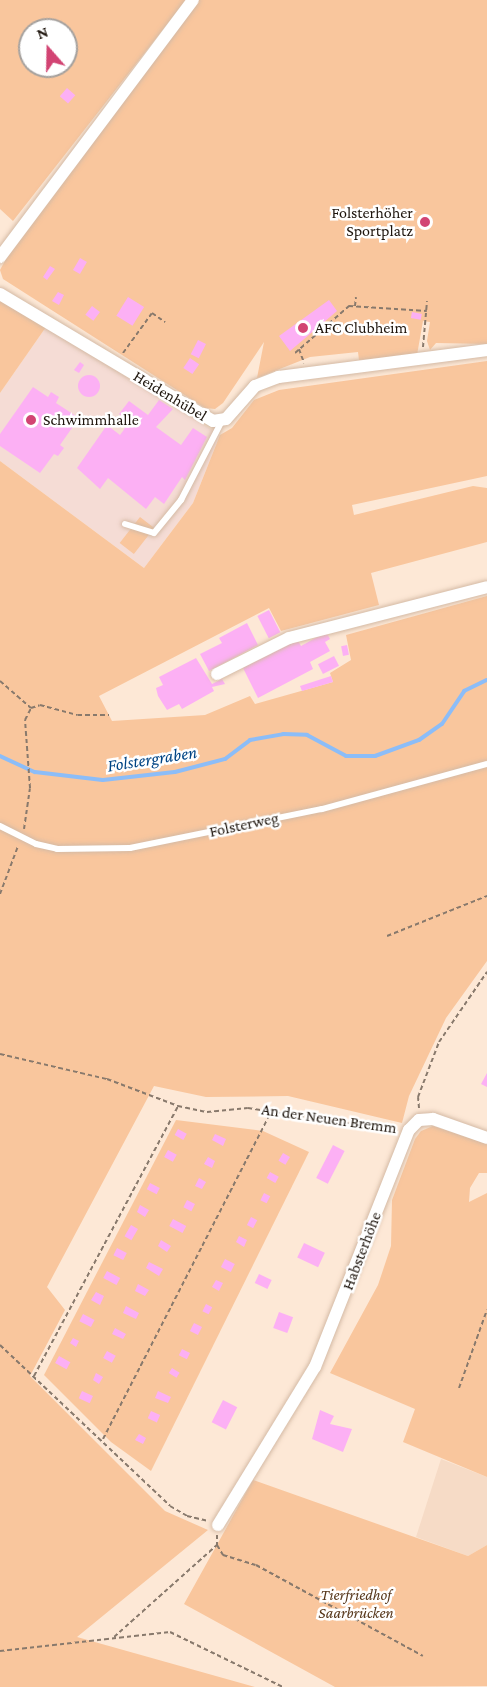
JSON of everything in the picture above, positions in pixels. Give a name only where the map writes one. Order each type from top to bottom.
[{"type":"street","points":[[0,257],[193,0]]},
{"type":"street","name":"Heidenhübel","points":[[0,294],[213,421],[222,420],[255,386],[307,372],[487,350]]},
{"type":"street","points":[[217,674],[289,638],[487,587]]},
{"type":"street","name":"An der Neuen Bremm","points":[[419,1120],[433,1119],[487,1138]]},
{"type":"street","name":"Habsterhöhe","points":[[218,1525],[315,1366],[409,1130],[419,1120]]},
{"type":"lane","points":[[125,524],[154,533],[181,500],[222,420]]},
{"type":"lane","name":"Folsterweg","points":[[0,826],[21,838],[57,849],[130,848],[333,806],[487,764]]},
{"type":"path","points":[[355,306],[356,297]]},
{"type":"path","points":[[424,358],[427,301]]},
{"type":"path","points":[[295,353],[333,318],[355,306],[427,311]]},
{"type":"path","points":[[116,363],[152,313],[165,322]]},
{"type":"path","points":[[299,349],[307,372]]},
{"type":"path","points":[[0,681],[31,708]]},
{"type":"path","points":[[0,894],[21,838],[30,788],[24,742],[25,720],[31,708],[40,705],[78,715],[110,715]]},
{"type":"path","points":[[387,936],[487,896]]},
{"type":"path","points":[[419,1120],[418,1096],[439,1042],[487,972]]},
{"type":"path","points":[[0,1054],[107,1079],[170,1101],[178,1106],[34,1377]]},
{"type":"path","name":"An der Neuen Bremm","points":[[178,1106],[207,1112],[248,1108],[272,1110],[327,1117],[391,1131],[409,1130]]},
{"type":"path","points":[[103,1440],[272,1110]]},
{"type":"path","points":[[459,1388],[487,1310]]},
{"type":"path","points":[[0,1345],[103,1440],[170,1506],[187,1516],[218,1525]]},
{"type":"path","points":[[112,1638],[217,1545],[223,1555],[256,1565],[423,1656]]},
{"type":"path","points":[[0,1651],[170,1632],[283,1687]]},
{"type":"shaded area","points":[[46,327],[220,435],[193,503],[144,568],[0,461],[0,393]]},
{"type":"shaded area","points":[[441,1459],[487,1477],[487,1545],[468,1556],[416,1537]]},
{"type":"green space","points":[[0,0],[186,0],[13,221],[0,209]]},
{"type":"green space","points":[[196,0],[487,0],[487,344],[436,343],[430,350],[427,341],[430,322],[423,321],[417,355],[359,360],[358,352],[310,357],[257,378],[264,342],[223,403],[215,409],[205,408],[3,279],[0,270],[14,244]]},
{"type":"green space","points":[[0,300],[46,327],[0,393]]},
{"type":"green space","points":[[487,361],[487,476],[352,505],[354,515],[473,486],[487,488],[487,542],[371,573],[379,605],[281,631],[269,608],[99,696],[112,721],[205,715],[250,696],[255,704],[333,682],[330,673],[351,660],[346,635],[487,596],[487,961],[446,1018],[409,1096],[402,1123],[288,1096],[206,1097],[154,1086],[47,1287],[65,1310],[30,1376],[165,1511],[208,1530],[77,1637],[255,1687],[0,1687],[0,461],[144,568],[193,503],[220,435],[232,428],[254,400],[279,390]]},
{"type":"green space","points":[[140,517],[154,528],[134,554],[120,543]]},
{"type":"green space","points":[[176,1120],[263,1131],[309,1152],[151,1471],[111,1442],[44,1375]]},
{"type":"green space","points":[[433,1126],[487,1144],[487,1173],[479,1173],[470,1188],[469,1202],[487,1193],[487,1477],[403,1442],[415,1409],[330,1373],[378,1285],[391,1246],[392,1200],[415,1139],[421,1131]]},
{"type":"green space","name":"Tierfriedhof Saarbrücken","points":[[253,1480],[468,1556],[487,1545],[487,1686],[335,1687],[184,1604]]},
{"type":"building","points":[[67,88],[75,95],[68,104],[60,96]]},
{"type":"building","points":[[80,258],[87,262],[80,274],[73,270]]},
{"type":"building","points":[[50,266],[55,269],[47,280],[43,277]]},
{"type":"building","points":[[58,292],[64,295],[59,305],[52,301]]},
{"type":"building","points":[[128,297],[144,307],[132,326],[116,316]]},
{"type":"building","name":"AFC Clubheim","points":[[329,300],[337,311],[290,351],[279,336]]},
{"type":"building","points":[[92,306],[100,312],[93,321],[85,315]]},
{"type":"building","points":[[412,312],[422,314],[421,320],[411,318]]},
{"type":"building","points":[[198,340],[206,344],[199,358],[191,354]]},
{"type":"building","points":[[190,358],[199,364],[192,374],[183,368]]},
{"type":"building","points":[[80,362],[84,365],[79,373],[74,370]]},
{"type":"building","points":[[89,375],[97,378],[100,386],[97,394],[89,397],[81,394],[78,386],[81,378]]},
{"type":"building","name":"Schwimmhalle","points":[[33,387],[48,397],[51,392],[59,397],[56,403],[79,418],[60,445],[64,448],[58,456],[54,454],[40,473],[0,446],[0,434]]},
{"type":"building","points":[[159,400],[173,409],[156,427],[181,445],[193,428],[207,437],[185,480],[182,477],[164,504],[155,497],[146,509],[108,478],[100,489],[77,468],[107,425],[120,435],[129,421],[119,414],[129,401],[148,415]]},
{"type":"building","points":[[269,610],[280,632],[269,638],[257,616]]},
{"type":"building","points":[[247,623],[258,645],[209,671],[200,654],[222,643],[219,638]]},
{"type":"building","points":[[326,632],[330,639],[325,642],[330,651],[310,662],[313,669],[258,698],[243,668],[297,639],[301,646]]},
{"type":"building","points":[[347,645],[349,655],[343,656],[341,646]]},
{"type":"building","points":[[334,656],[339,666],[323,674],[318,664]]},
{"type":"building","points":[[196,658],[212,684],[222,679],[225,684],[212,687],[214,691],[182,709],[179,704],[167,710],[156,688],[163,685],[159,677]]},
{"type":"building","points":[[331,676],[333,682],[302,691],[300,686]]},
{"type":"building","points":[[487,1073],[487,1087],[481,1084]]},
{"type":"building","points":[[178,1129],[187,1134],[183,1140],[175,1135]]},
{"type":"building","points":[[215,1134],[226,1139],[223,1146],[212,1140]]},
{"type":"building","points":[[333,1145],[345,1151],[328,1184],[316,1178]]},
{"type":"building","points":[[168,1150],[177,1155],[173,1162],[164,1157]]},
{"type":"building","points":[[283,1153],[290,1157],[285,1165],[278,1161]]},
{"type":"building","points":[[208,1157],[215,1161],[212,1168],[204,1164]]},
{"type":"building","points":[[270,1172],[279,1177],[275,1183],[267,1178]]},
{"type":"building","points":[[199,1178],[206,1182],[202,1189],[195,1186]]},
{"type":"building","points":[[150,1183],[160,1188],[157,1194],[147,1189]]},
{"type":"building","points":[[264,1193],[270,1196],[267,1203],[260,1200]]},
{"type":"building","points":[[187,1200],[195,1204],[191,1211],[183,1207]]},
{"type":"building","points":[[140,1205],[149,1210],[145,1217],[137,1212]]},
{"type":"building","points":[[251,1217],[257,1220],[253,1228],[247,1225]]},
{"type":"building","points":[[173,1219],[186,1226],[182,1233],[169,1226]]},
{"type":"building","points":[[131,1225],[138,1229],[131,1240],[124,1236]]},
{"type":"building","points":[[239,1236],[247,1240],[244,1247],[236,1242]]},
{"type":"building","points":[[161,1240],[171,1246],[167,1252],[158,1246]]},
{"type":"building","points":[[304,1243],[325,1253],[318,1267],[297,1258]]},
{"type":"building","points":[[117,1248],[127,1253],[123,1260],[113,1255]]},
{"type":"building","points":[[225,1259],[235,1264],[231,1272],[221,1267]]},
{"type":"building","points":[[149,1262],[163,1269],[159,1276],[146,1268]]},
{"type":"building","points":[[107,1271],[120,1278],[116,1285],[103,1278]]},
{"type":"building","points":[[259,1274],[272,1280],[267,1289],[255,1283]]},
{"type":"building","points":[[216,1280],[223,1283],[219,1291],[212,1287]]},
{"type":"building","points":[[138,1284],[149,1290],[145,1296],[135,1291]]},
{"type":"building","points":[[96,1292],[104,1296],[100,1305],[91,1300]]},
{"type":"building","points":[[206,1304],[212,1307],[209,1314],[202,1311]]},
{"type":"building","points":[[126,1306],[139,1313],[136,1319],[123,1313]]},
{"type":"building","points":[[279,1312],[293,1317],[287,1333],[273,1328]]},
{"type":"building","points":[[83,1314],[95,1320],[91,1327],[79,1321]]},
{"type":"building","points":[[194,1323],[202,1327],[198,1335],[190,1331]]},
{"type":"building","points":[[115,1328],[126,1334],[123,1339],[112,1334]]},
{"type":"building","points":[[73,1338],[79,1341],[76,1347],[70,1343]]},
{"type":"building","points":[[182,1349],[190,1353],[187,1359],[179,1355]]},
{"type":"building","points":[[107,1351],[116,1356],[112,1363],[103,1358]]},
{"type":"building","points":[[59,1356],[70,1362],[66,1369],[55,1363]]},
{"type":"building","points":[[172,1368],[180,1373],[176,1378],[169,1373]]},
{"type":"building","points":[[96,1373],[103,1377],[99,1384],[93,1380]]},
{"type":"building","points":[[82,1391],[93,1396],[90,1403],[79,1398]]},
{"type":"building","points":[[158,1391],[171,1397],[168,1403],[155,1398]]},
{"type":"building","points":[[223,1400],[237,1407],[226,1430],[212,1422]]},
{"type":"building","points":[[320,1410],[334,1416],[330,1424],[352,1429],[343,1452],[312,1439]]},
{"type":"building","points":[[151,1411],[160,1415],[157,1422],[148,1418]]},
{"type":"building","points":[[139,1434],[146,1438],[143,1444],[135,1440]]},
{"type":"waterway","name":"Folstergraben","points":[[0,756],[35,772],[103,780],[175,772],[225,759],[250,740],[283,734],[307,735],[346,756],[375,756],[419,740],[442,724],[464,691],[487,680]]},
{"type":"place","name":"Folsterhöher Sportplatz","points":[[425,222]]},
{"type":"place","name":"AFC Clubheim","points":[[303,328]]},
{"type":"place","name":"Schwimmhalle","points":[[31,420]]}]
